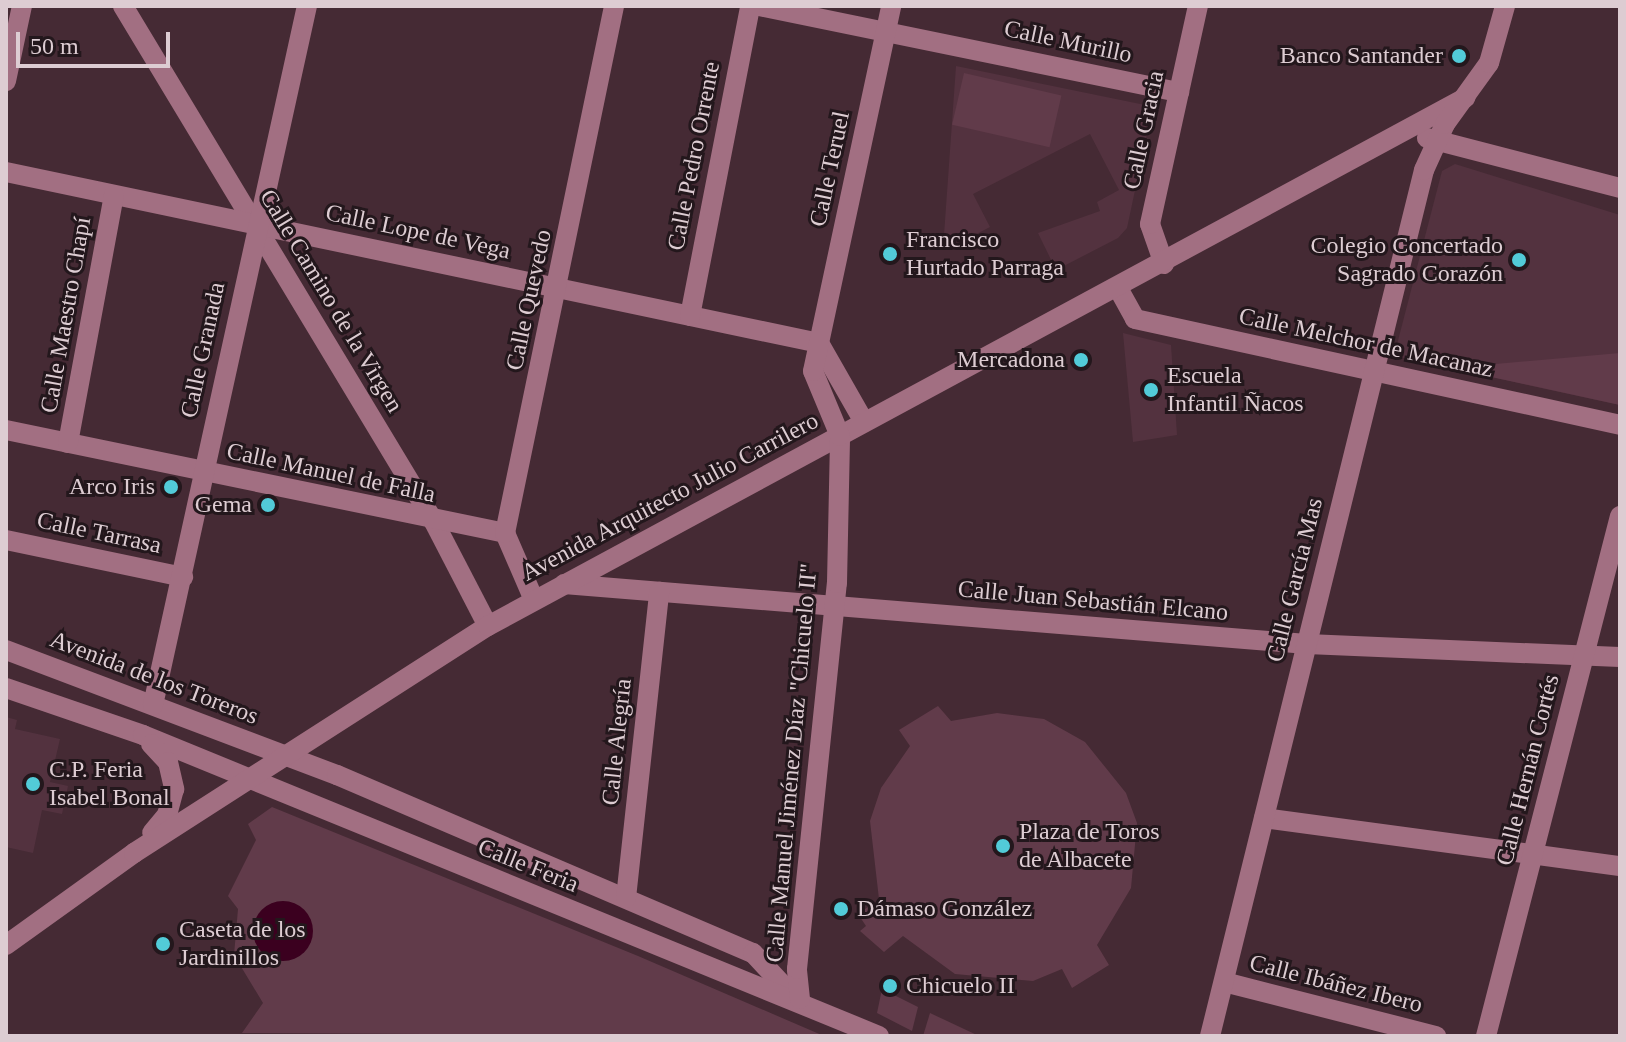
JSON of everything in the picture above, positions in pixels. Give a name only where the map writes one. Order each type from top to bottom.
[{"type":"street","points":[[6,81],[22,6]]},
{"type":"street","name":"Calle Camino de la Virgen","points":[[123,6],[434,522],[488,626]]},
{"type":"street","name":"Calle Granada","points":[[153,705],[307,6]]},
{"type":"street","name":"Calle Quevedo","points":[[505,533],[559,288],[614,6]]},
{"type":"street","name":"Calle Pedro Orrente","points":[[690,316],[750,6]]},
{"type":"street","name":"Calle Murillo","points":[[759,6],[1179,92]]},
{"type":"street","name":"Calle Teruel","points":[[840,436],[813,371],[891,6]]},
{"type":"street","name":"Calle Gracia","points":[[1164,264],[1150,224],[1198,6]]},
{"type":"street","name":"Avenida Arquitecto Julio Carrilero","points":[[1436,138],[1480,81],[1505,6]]},
{"type":"street","name":"Avenida Arquitecto Julio Carrilero","points":[[6,945],[134,853],[488,626],[1388,143],[1465,98]]},
{"type":"street","name":"Avenida Arquitecto Julio Carrilero","points":[[1388,143],[1436,138],[1474,145],[1620,188]]},
{"type":"street","name":"Calle García Mas","points":[[1210,1036],[1373,370],[1436,138]]},
{"type":"street","name":"Calle Lope de Vega","points":[[6,172],[819,343]]},
{"type":"street","name":"Calle Maestro Chapí","points":[[68,443],[114,195]]},
{"type":"street","name":"Calle Melchor de Macanaz","points":[[1118,288],[1135,319],[1620,425]]},
{"type":"street","points":[[819,343],[864,422]]},
{"type":"street","name":"Calle Manuel de Falla","points":[[6,430],[434,522],[505,533]]},
{"type":"street","name":"Calle Manuel Jiménez Díaz \"Chicuelo II\"","points":[[796,997],[837,607],[840,436]]},
{"type":"street","name":"Calle Hernán Cortés","points":[[1486,1036],[1620,516]]},
{"type":"street","points":[[505,533],[534,600]]},
{"type":"street","name":"Calle Tarrasa","points":[[6,540],[183,577]]},
{"type":"street","name":"Calle Juan Sebastián Elcano","points":[[564,584],[1307,644],[1620,657]]},
{"type":"street","name":"Calle Alegría","points":[[626,898],[659,592]]},
{"type":"street","name":"Avenida de los Toreros","points":[[6,650],[284,755]]},
{"type":"street","points":[[6,688],[143,735],[247,779]]},
{"type":"street","points":[[134,853],[167,815],[174,789],[168,762],[143,735]]},
{"type":"street","name":"Calle Feria","points":[[284,755],[753,953],[796,997]]},
{"type":"street","name":"Calle Feria","points":[[247,779],[796,997],[879,1036]]},
{"type":"street","points":[[1264,818],[1620,866]]},
{"type":"street","name":"Calle Ibáñez Ibero","points":[[1224,982],[1436,1036]]},
{"type":"shaded area","points":[[956,66],[1145,105],[1151,115],[1127,228],[1118,238],[1056,270],[1038,233],[1100,211],[1097,202],[1119,190],[1090,134],[973,194],[990,227],[963,241],[944,235]]},
{"type":"shaded area","points":[[964,73],[1061,95],[1050,147],[952,125]]},
{"type":"shaded area","name":"Colegio Concertado Sagrado Corazón","points":[[1455,164],[1620,215],[1620,405],[1394,356],[1442,171]]},
{"type":"shaded area","name":"Escuela Infantil Ñacos","points":[[1123,333],[1171,345],[1177,435],[1133,442]]},
{"type":"shaded area","points":[[1620,353],[1620,405],[1450,368]]},
{"type":"shaded area","name":"Plaza de Toros de Albacete","points":[[938,706],[951,721],[997,713],[1044,719],[1085,742],[1126,793],[1137,823],[1131,888],[1097,945],[1109,965],[1072,988],[1062,969],[1033,981],[955,974],[903,936],[884,952],[860,931],[866,926],[858,914],[879,899],[870,821],[881,788],[910,746],[899,730]]},
{"type":"shaded area","name":"C.P. Feria Isabel Bonal","points":[[6,717],[17,720],[15,729],[60,739],[50,782],[68,786],[62,814],[42,810],[33,853],[6,847]]},
{"type":"shaded area","points":[[272,807],[638,956],[824,1036],[242,1033],[263,1003],[234,955],[238,909],[228,896],[256,840],[248,824]]},
{"type":"shaded area","points":[[283,901],[294,903],[304,910],[311,920],[311,942],[304,952],[294,959],[283,961],[272,959],[262,952],[255,942],[253,931],[255,920],[262,910],[272,903]]},
{"type":"shaded area","points":[[882,989],[918,1007],[912,1031],[877,1013]]},
{"type":"shaded area","points":[[930,1013],[979,1036],[923,1036]]},
{"type":"place","name":"Banco Santander","points":[[1459,56]]},
{"type":"place","name":"Francisco Hurtado Parraga","points":[[890,254]]},
{"type":"place","name":"Colegio Concertado Sagrado Corazón","points":[[1519,260]]},
{"type":"place","name":"Mercadona","points":[[1081,360]]},
{"type":"place","name":"Escuela Infantil Ñacos","points":[[1151,390]]},
{"type":"place","name":"Arco Iris","points":[[171,487]]},
{"type":"place","name":"Gema","points":[[268,505]]},
{"type":"place","name":"C.P. Feria Isabel Bonal","points":[[33,784]]},
{"type":"place","name":"Plaza de Toros de Albacete","points":[[1003,846]]},
{"type":"place","name":"Dámaso González","points":[[841,909]]},
{"type":"place","name":"Caseta de los Jardinillos","points":[[163,944]]},
{"type":"place","name":"Chicuelo II","points":[[890,986]]}]
